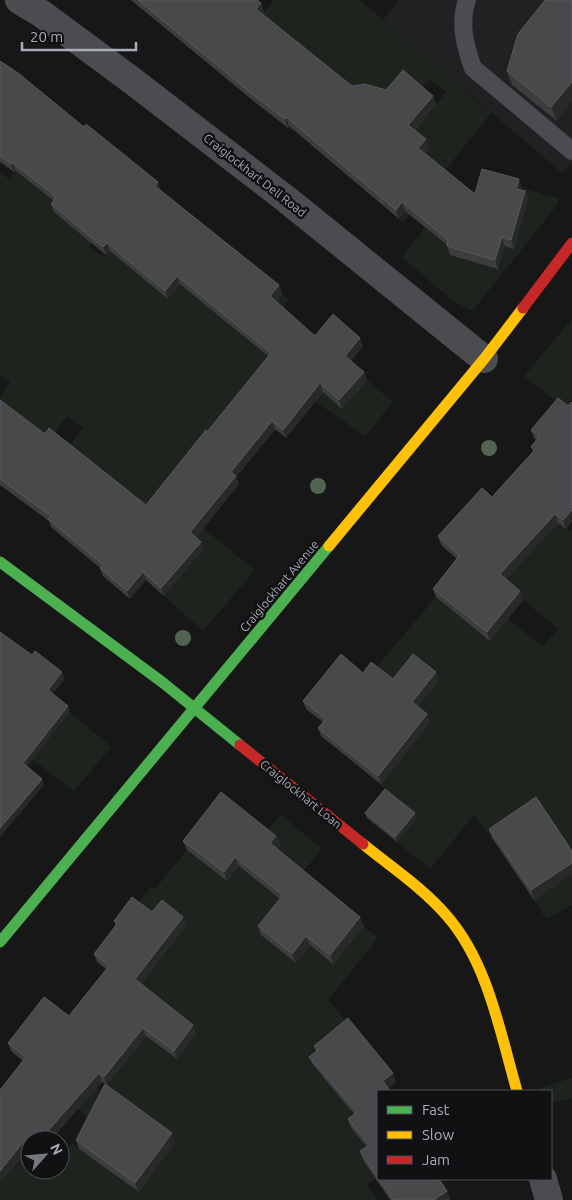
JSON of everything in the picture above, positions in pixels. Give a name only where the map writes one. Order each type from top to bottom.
[{"type":"street","name":"Craiglockhart Dell Road","points":[[19,0],[42,14],[114,67],[278,193],[484,359]]},
{"type":"street","name":"Craiglockhart Avenue","points":[[0,942],[484,359],[572,243]]},
{"type":"street","name":"Craiglockhart Loan","points":[[0,562],[162,682],[430,898],[453,924],[469,950],[484,983],[517,1090]]},
{"type":"street","points":[[543,1180],[549,1200]]},
{"type":"lane","points":[[467,0],[463,26],[466,50],[473,68],[572,151]]},
{"type":"shaded area","points":[[274,0],[360,0],[491,113],[403,223],[398,219],[437,170],[422,157],[429,148],[411,134],[446,92],[430,79],[420,90],[368,124],[297,133],[292,131],[288,128],[330,74],[257,21]]},
{"type":"shaded area","points":[[399,0],[572,0],[572,164],[562,173],[383,20]]},
{"type":"shaded area","points":[[59,113],[59,205],[55,212],[65,221],[98,235],[89,247],[104,258],[113,247],[115,248],[161,190],[174,200],[170,205],[168,299],[215,240],[289,300],[280,311],[342,408],[367,380],[393,402],[365,436],[304,394],[198,524],[255,570],[203,631],[164,596],[203,550],[80,552],[66,540],[111,483],[26,501],[83,428],[67,416],[48,442],[0,412],[0,397],[10,382],[0,375],[0,172],[9,179]]},
{"type":"shaded area","points":[[522,188],[558,198],[558,204],[474,309],[469,310],[452,300],[402,257],[441,208],[498,269],[505,246],[514,248],[528,201],[519,198]]},
{"type":"shaded area","points":[[572,319],[572,414],[524,376]]},
{"type":"shaded area","points":[[547,513],[569,531],[572,528],[572,855],[492,838],[474,815],[430,869],[397,842],[416,818],[389,792],[349,759],[415,710],[439,680],[396,687],[374,670],[436,597],[490,640],[508,619],[543,647],[558,629],[503,583]]},
{"type":"shaded area","points":[[0,710],[70,712],[111,747],[74,791],[0,735]]},
{"type":"shaded area","points":[[281,815],[322,849],[301,874],[296,963],[310,945],[333,964],[364,926],[378,938],[328,1000],[351,1027],[313,1066],[322,1077],[330,1070],[377,1128],[376,1178],[367,1184],[377,1200],[0,1200],[0,1155],[20,1158],[20,1180],[70,1180],[70,1146],[72,1144],[139,1192],[175,1142],[121,1141],[44,1085],[64,1061],[102,1091],[146,1036],[177,1059],[137,989],[135,905],[151,887],[155,889],[187,850],[227,881],[239,866],[253,878],[265,833]]},
{"type":"shaded area","points":[[572,874],[572,905],[546,919],[534,900]]},
{"type":"shaded area","points":[[572,1078],[572,1099],[552,1103],[552,1090],[541,1090],[540,1088]]},
{"type":"building","points":[[138,0],[257,0],[261,3],[256,9],[352,86],[365,84],[386,90],[403,70],[433,96],[408,125],[426,139],[418,148],[475,194],[482,169],[519,179],[516,189],[525,191],[511,240],[502,237],[495,260],[447,246],[448,240],[402,202],[396,210],[286,117],[285,119],[252,94]]},
{"type":"building","points":[[545,0],[572,0],[572,82],[551,107],[507,71],[518,34]]},
{"type":"building","points":[[0,61],[18,73],[84,127],[86,124],[158,182],[155,186],[279,285],[270,296],[315,336],[333,314],[360,338],[345,356],[364,372],[339,400],[320,383],[283,430],[272,421],[231,472],[236,476],[190,532],[201,542],[161,588],[143,572],[127,591],[100,568],[103,565],[48,519],[51,516],[0,479],[0,400],[45,434],[49,428],[146,505],[271,353],[177,276],[165,291],[107,243],[103,247],[51,204],[56,197],[12,162],[11,164],[0,156]]},
{"type":"building","points":[[558,398],[568,406],[572,402],[572,510],[563,520],[555,514],[500,574],[520,591],[487,632],[433,589],[459,556],[438,536],[482,488],[492,497],[535,450],[531,447],[539,437],[531,430]]},
{"type":"building","points":[[0,632],[32,655],[35,651],[62,672],[48,690],[68,706],[23,763],[42,779],[0,828]]},
{"type":"building","points":[[341,654],[363,673],[371,662],[393,679],[413,654],[436,672],[412,702],[427,714],[378,776],[318,728],[326,719],[303,701]]},
{"type":"building","points":[[385,789],[415,813],[395,837],[365,813]]},
{"type":"building","points":[[221,792],[276,836],[270,843],[360,917],[330,955],[306,936],[292,954],[258,926],[283,895],[235,857],[224,872],[183,841]]},
{"type":"building","points":[[536,797],[572,851],[572,863],[531,890],[489,829]]},
{"type":"building","points":[[132,897],[152,912],[162,900],[183,917],[135,979],[193,1025],[174,1051],[143,1028],[104,1077],[99,1073],[49,1130],[20,1130],[20,1146],[0,1171],[0,1090],[26,1057],[8,1043],[44,997],[69,1016],[109,966],[94,954],[117,924],[114,921]]},
{"type":"building","points":[[348,1018],[393,1073],[383,1081],[389,1090],[377,1090],[377,1176],[360,1151],[369,1145],[348,1119],[357,1112],[309,1057],[318,1050],[314,1046]]},
{"type":"building","points":[[105,1084],[172,1133],[135,1183],[76,1140]]},
{"type":"building","points":[[380,1180],[440,1180],[447,1191],[435,1200],[393,1200]]},
{"type":"traffic: fast","points":[[0,942],[329,546]]},
{"type":"traffic: fast","points":[[0,562],[162,682],[240,745]]},
{"type":"traffic: slow","points":[[329,546],[484,359],[523,308]]},
{"type":"traffic: slow","points":[[363,844],[428,896],[447,916],[461,935],[483,976],[517,1090]]},
{"type":"traffic: jam","points":[[523,308],[572,243]]},
{"type":"traffic: jam","points":[[240,745],[363,844]]}]
